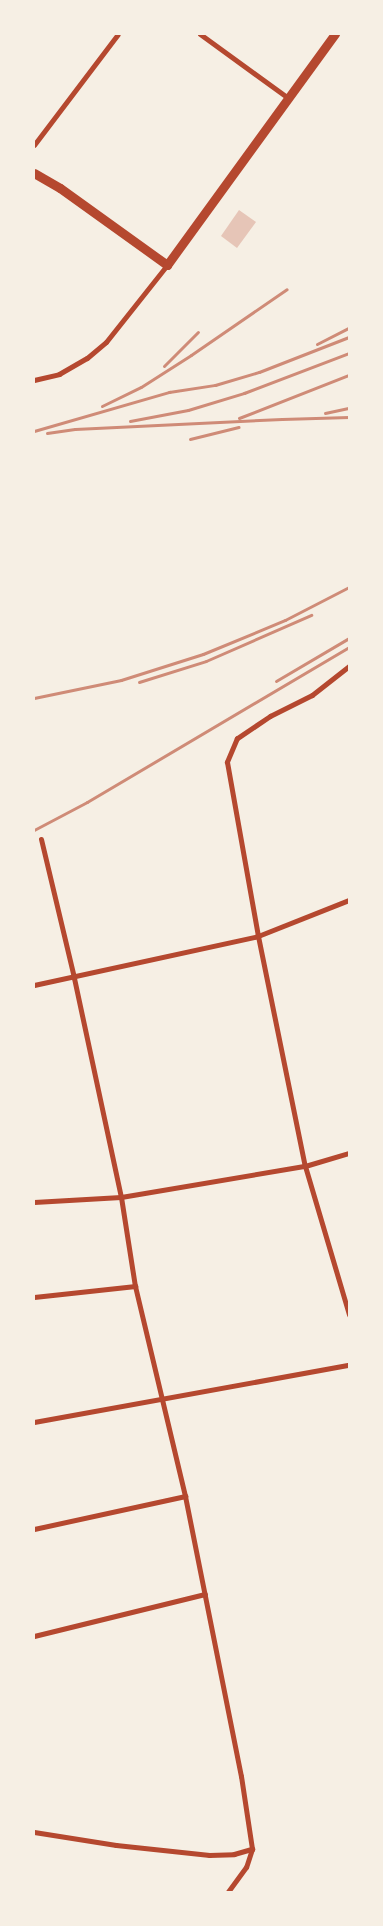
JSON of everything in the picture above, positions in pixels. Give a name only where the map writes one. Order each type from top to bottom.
[{"type":"main road","points":[[34,173],[60,188],[167,265],[335,34]]},
{"type":"street","points":[[34,144],[118,34]]},
{"type":"street","points":[[200,34],[288,98]]},
{"type":"street","points":[[34,380],[59,374],[87,358],[106,342],[167,265]]},
{"type":"street","points":[[349,666],[312,695],[270,716],[237,738],[227,762],[258,936],[305,1166],[349,1315]]},
{"type":"street","points":[[42,839],[121,1197],[134,1286],[163,1398],[185,1496],[242,1776],[252,1849],[246,1867],[228,1892]]},
{"type":"street","points":[[34,985],[74,978],[258,936],[349,900]]},
{"type":"street","points":[[34,1202],[121,1197],[305,1166],[349,1153]]},
{"type":"street","points":[[34,1297],[134,1286]]},
{"type":"street","points":[[34,1422],[349,1365]]},
{"type":"street","points":[[34,1529],[185,1496]]},
{"type":"street","points":[[34,1636],[205,1594]]},
{"type":"street","points":[[34,1832],[142,1849],[209,1855],[234,1854],[252,1849]]},
{"type":"building","points":[[239,210],[256,222],[237,248],[221,236]]},
{"type":"railway","points":[[102,406],[141,387],[287,289]]},
{"type":"railway","points":[[317,344],[349,328]]},
{"type":"railway","points":[[164,366],[198,332]]},
{"type":"railway","points":[[34,431],[169,392],[215,385],[259,372],[349,337]]},
{"type":"railway","points":[[130,421],[188,410],[244,393],[349,353]]},
{"type":"railway","points":[[239,418],[349,375]]},
{"type":"railway","points":[[325,413],[349,408]]},
{"type":"railway","points":[[47,433],[75,429],[349,417]]},
{"type":"railway","points":[[190,439],[239,427]]},
{"type":"railway","points":[[34,698],[121,680],[203,654],[285,620],[349,587]]},
{"type":"railway","points":[[139,682],[206,661],[311,615]]},
{"type":"railway","points":[[276,681],[349,638]]},
{"type":"railway","points":[[34,830],[87,802],[349,647]]}]
